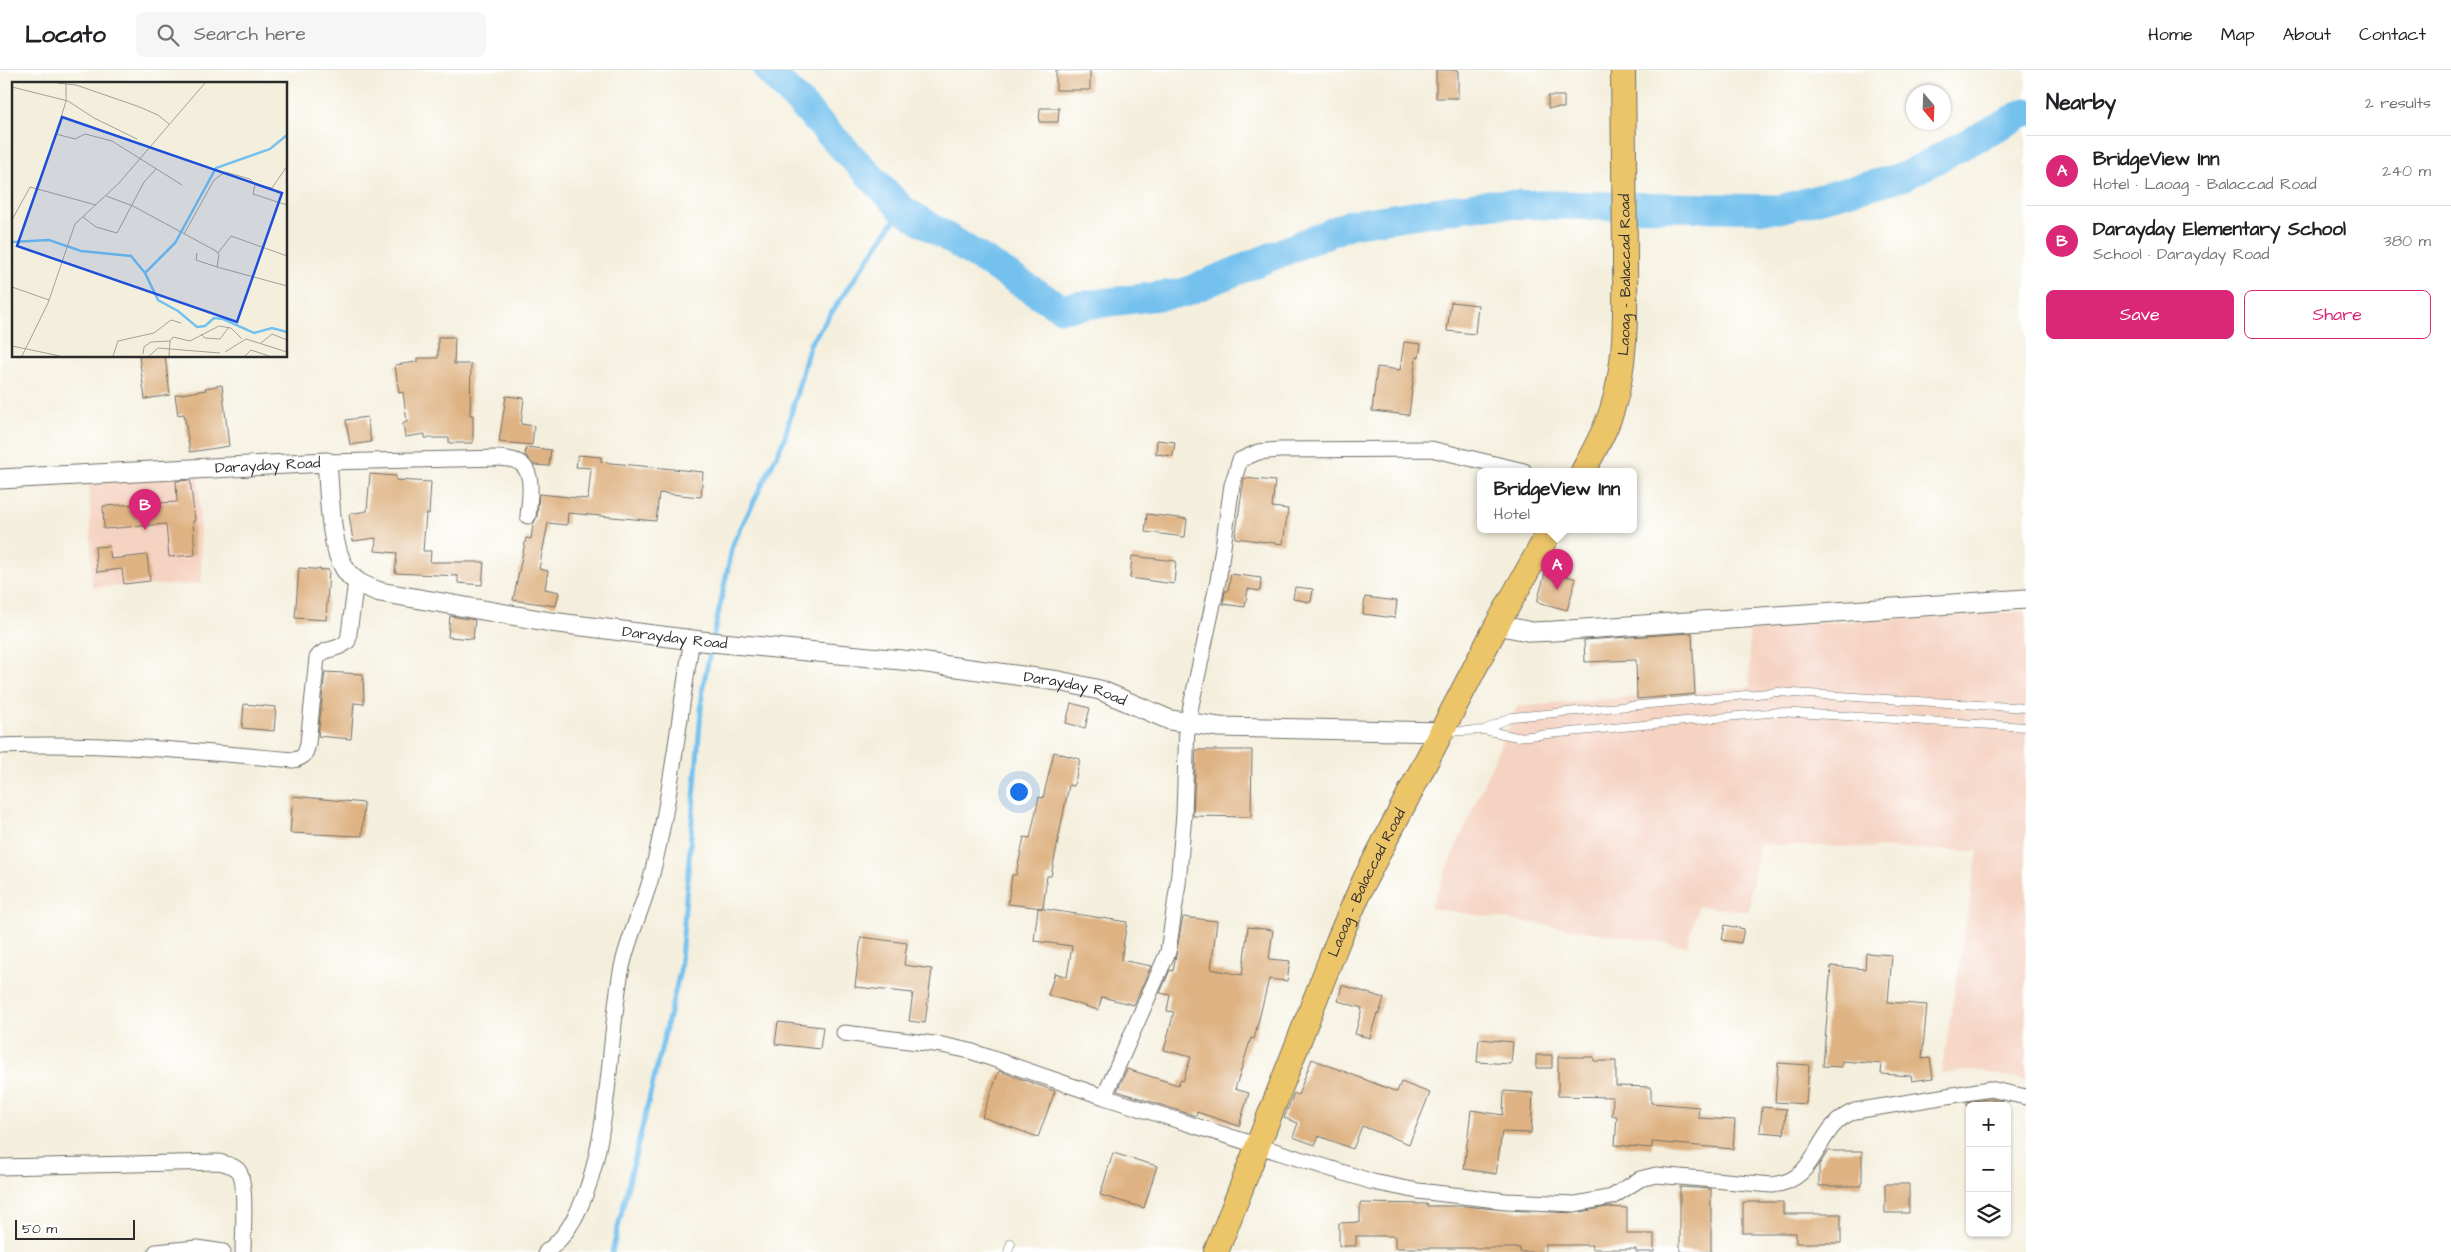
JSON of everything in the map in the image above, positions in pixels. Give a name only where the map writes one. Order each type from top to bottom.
[{"type":"main road","name":"Laoag - Balaccad Road","points":[[1585,468],[1600,442],[1612,410],[1619,382],[1625,309],[1623,70]]},
{"type":"main road","name":"Laoag - Balaccad Road","points":[[1216,1252],[1260,1145],[1338,941],[1358,897],[1497,624],[1549,533]]},
{"type":"street","points":[[1104,1097],[1168,952],[1174,918],[1184,814],[1187,724],[1218,581],[1232,485],[1240,460],[1258,452],[1279,450],[1431,448],[1512,468]]},
{"type":"street","points":[[327,462],[499,458],[518,462],[524,466],[529,481],[528,516]]},
{"type":"street","name":"Darayday Road","points":[[0,479],[327,462],[338,552],[345,569],[356,581],[380,592],[541,620],[697,640],[912,661],[1078,684],[1100,690],[1170,720],[1187,724],[1219,727],[1441,732]]},
{"type":"street","points":[[0,746],[126,746],[293,760],[303,757],[307,753],[317,658],[322,652],[338,649],[348,641],[356,581]]},
{"type":"street","points":[[1497,624],[1532,632],[1554,631],[2026,599]]},
{"type":"street","points":[[546,1252],[555,1245],[576,1217],[592,1170],[603,1120],[617,988],[624,956],[644,903],[659,844],[697,640]]},
{"type":"street","points":[[844,1033],[942,1045],[970,1051],[1104,1097],[1393,1187],[1506,1202],[1575,1204],[1612,1198],[1640,1179],[1656,1175],[1772,1185],[1784,1184],[1794,1180],[1804,1171],[1836,1120],[1855,1111],[1990,1089],[2026,1097]]},
{"type":"street","points":[[0,1167],[220,1162],[230,1165],[237,1169],[242,1182],[243,1252]]},
{"type":"street","points":[[156,1252],[197,1248],[223,1252]]},
{"type":"lane","points":[[1484,730],[1512,717],[1778,692],[2026,708]]},
{"type":"lane","points":[[1441,732],[1484,730],[1517,737],[1779,712],[2026,727]]},
{"type":"lane","points":[[1008,1252],[1011,1243]]},
{"type":"shaded area","points":[[198,472],[202,584],[92,587],[89,476]]},
{"type":"shaded area","points":[[2026,612],[2026,1080],[1975,1070],[1941,1074],[1978,851],[1759,844],[1748,911],[1698,906],[1687,946],[1430,908],[1517,707],[1750,687],[1749,627]]},
{"type":"building","points":[[1056,70],[1090,70],[1090,90],[1056,90]]},
{"type":"building","points":[[1436,70],[1458,70],[1458,98],[1436,98]]},
{"type":"building","points":[[1548,96],[1564,96],[1564,108],[1548,108]]},
{"type":"building","points":[[1040,108],[1059,108],[1058,122],[1039,122]]},
{"type":"building","points":[[1451,302],[1478,305],[1475,334],[1447,331]]},
{"type":"building","points":[[438,337],[455,337],[454,364],[471,364],[470,415],[473,415],[473,443],[449,443],[449,438],[425,438],[425,434],[405,437],[403,423],[407,422],[403,392],[399,393],[395,365],[417,362],[417,358],[438,358]]},
{"type":"building","points":[[1404,342],[1421,344],[1419,358],[1416,357],[1409,415],[1372,411],[1377,367],[1400,370]]},
{"type":"building","points":[[139,358],[165,358],[170,395],[145,399]]},
{"type":"building","points":[[222,385],[229,446],[190,452],[184,414],[178,415],[175,395],[206,390],[205,388]]},
{"type":"building","points":[[506,396],[524,398],[521,424],[534,426],[532,445],[499,442]]},
{"type":"building","points":[[367,417],[371,442],[350,445],[346,420]]},
{"type":"building","points":[[1157,440],[1175,442],[1173,456],[1156,454]]},
{"type":"building","points":[[526,447],[551,450],[549,466],[534,465],[525,455]]},
{"type":"building","points":[[578,455],[601,457],[601,462],[703,472],[701,497],[659,493],[656,521],[568,513],[567,525],[548,523],[539,569],[548,571],[545,589],[559,592],[556,606],[513,600],[526,538],[531,539],[533,524],[537,517],[539,494],[588,499],[591,468],[576,467]]},
{"type":"building","points":[[370,474],[396,476],[396,480],[431,482],[429,514],[426,514],[423,551],[431,551],[430,562],[484,562],[482,585],[458,583],[458,576],[395,573],[397,553],[375,551],[376,538],[353,541],[349,514],[367,511]]},
{"type":"building","points":[[1244,478],[1275,481],[1272,507],[1288,509],[1283,544],[1235,538]]},
{"type":"building","points":[[190,480],[195,521],[193,521],[195,555],[169,557],[166,524],[104,529],[103,506],[177,502],[176,481]]},
{"type":"building","points":[[1147,514],[1187,519],[1185,537],[1145,532]]},
{"type":"building","points":[[109,546],[111,559],[147,555],[150,581],[124,584],[122,569],[97,572],[95,547]]},
{"type":"building","points":[[1132,556],[1176,561],[1174,584],[1130,578]]},
{"type":"building","points":[[299,568],[329,570],[326,620],[295,618]]},
{"type":"building","points":[[1546,570],[1576,579],[1567,610],[1537,602]]},
{"type":"building","points":[[1231,574],[1261,578],[1260,591],[1248,589],[1245,607],[1223,604]]},
{"type":"building","points":[[1295,587],[1313,589],[1311,602],[1293,599]]},
{"type":"building","points":[[1365,597],[1397,601],[1395,618],[1363,614]]},
{"type":"building","points":[[450,616],[475,620],[473,639],[448,637]]},
{"type":"building","points":[[1692,633],[1695,694],[1637,699],[1636,660],[1585,662],[1584,640]]},
{"type":"building","points":[[325,672],[363,674],[364,704],[354,703],[351,739],[318,736]]},
{"type":"building","points":[[1071,703],[1090,708],[1085,728],[1066,723]]},
{"type":"building","points":[[244,704],[276,707],[274,731],[242,728]]},
{"type":"building","points":[[1196,750],[1252,750],[1251,817],[1193,816]]},
{"type":"building","points":[[1054,752],[1080,759],[1074,786],[1069,785],[1051,876],[1047,876],[1043,908],[1008,904],[1012,875],[1016,875],[1024,837],[1030,838],[1039,797],[1043,798]]},
{"type":"building","points":[[293,796],[364,803],[362,836],[290,833]]},
{"type":"building","points":[[1038,908],[1127,922],[1121,960],[1151,966],[1134,1005],[1102,997],[1098,1010],[1048,995],[1055,973],[1067,977],[1072,946],[1034,941]]},
{"type":"building","points":[[1183,917],[1217,921],[1211,969],[1242,975],[1248,927],[1273,930],[1269,959],[1290,961],[1287,981],[1269,979],[1254,1039],[1251,1038],[1235,1089],[1249,1093],[1239,1126],[1197,1112],[1196,1116],[1117,1091],[1127,1069],[1178,1085],[1180,1080],[1183,1081],[1191,1057],[1164,1050],[1174,1012],[1167,1011],[1170,995],[1160,993],[1170,970],[1173,971]]},
{"type":"building","points":[[1725,925],[1744,929],[1741,943],[1722,940]]},
{"type":"building","points":[[861,937],[907,943],[904,965],[932,969],[925,1023],[909,1021],[913,993],[855,987]]},
{"type":"building","points":[[1866,953],[1892,955],[1888,1002],[1927,1005],[1922,1059],[1930,1058],[1933,1078],[1912,1081],[1911,1076],[1881,1074],[1882,1064],[1842,1061],[1842,1067],[1823,1066],[1831,966],[1865,969]]},
{"type":"building","points":[[1342,985],[1384,998],[1379,1014],[1377,1013],[1370,1038],[1355,1034],[1362,1008],[1338,1001]]},
{"type":"building","points":[[778,1022],[823,1027],[820,1049],[775,1044]]},
{"type":"building","points":[[1479,1039],[1513,1042],[1511,1064],[1477,1062]]},
{"type":"building","points":[[1536,1055],[1552,1055],[1552,1068],[1536,1068]]},
{"type":"building","points":[[1558,1057],[1594,1057],[1594,1061],[1616,1061],[1616,1086],[1651,1087],[1651,1103],[1699,1107],[1698,1118],[1735,1120],[1733,1149],[1652,1142],[1652,1148],[1615,1145],[1617,1116],[1612,1116],[1613,1097],[1558,1096]]},
{"type":"building","points":[[1312,1059],[1397,1092],[1401,1082],[1430,1093],[1409,1144],[1362,1126],[1353,1149],[1319,1136],[1315,1145],[1293,1137],[1298,1123],[1284,1118],[1294,1093],[1298,1095]]},
{"type":"building","points":[[1778,1063],[1809,1065],[1806,1104],[1775,1102]]},
{"type":"building","points":[[999,1071],[1055,1091],[1038,1137],[982,1117]]},
{"type":"building","points":[[1504,1091],[1533,1093],[1531,1133],[1502,1132],[1496,1174],[1464,1169],[1471,1110],[1503,1115]]},
{"type":"building","points":[[1990,1099],[2002,1101],[2002,1102],[1967,1102]]},
{"type":"building","points":[[1762,1107],[1786,1109],[1784,1134],[1760,1132]]},
{"type":"building","points":[[1828,1151],[1862,1151],[1862,1186],[1819,1186],[1819,1165]]},
{"type":"building","points":[[1113,1153],[1157,1166],[1144,1208],[1100,1195]]},
{"type":"building","points":[[1885,1184],[1909,1184],[1909,1213],[1885,1213]]},
{"type":"building","points":[[1680,1187],[1711,1189],[1711,1252],[1680,1252]]},
{"type":"building","points":[[1743,1202],[1783,1202],[1783,1214],[1841,1214],[1841,1243],[1796,1243],[1796,1233],[1743,1233]]},
{"type":"building","points":[[1360,1203],[1427,1204],[1427,1206],[1463,1206],[1575,1213],[1607,1207],[1627,1208],[1627,1234],[1654,1234],[1654,1252],[1636,1252],[1636,1249],[1592,1249],[1592,1245],[1545,1245],[1545,1252],[1520,1252],[1520,1248],[1395,1248],[1395,1236],[1356,1236],[1356,1246],[1339,1246],[1339,1223],[1360,1222]]},
{"type":"waterway","points":[[768,70],[902,209],[1061,308],[1183,293],[1351,224],[1489,204],[1780,209],[1905,176],[2026,112]]},
{"type":"waterway","points":[[612,1252],[680,971],[703,686],[733,544],[784,440],[810,344],[902,209]]},
{"type":"place","name":"Darayday Elementary School","points":[[145,530]]},
{"type":"place","name":"BridgeView Inn","points":[[1557,590]]}]
